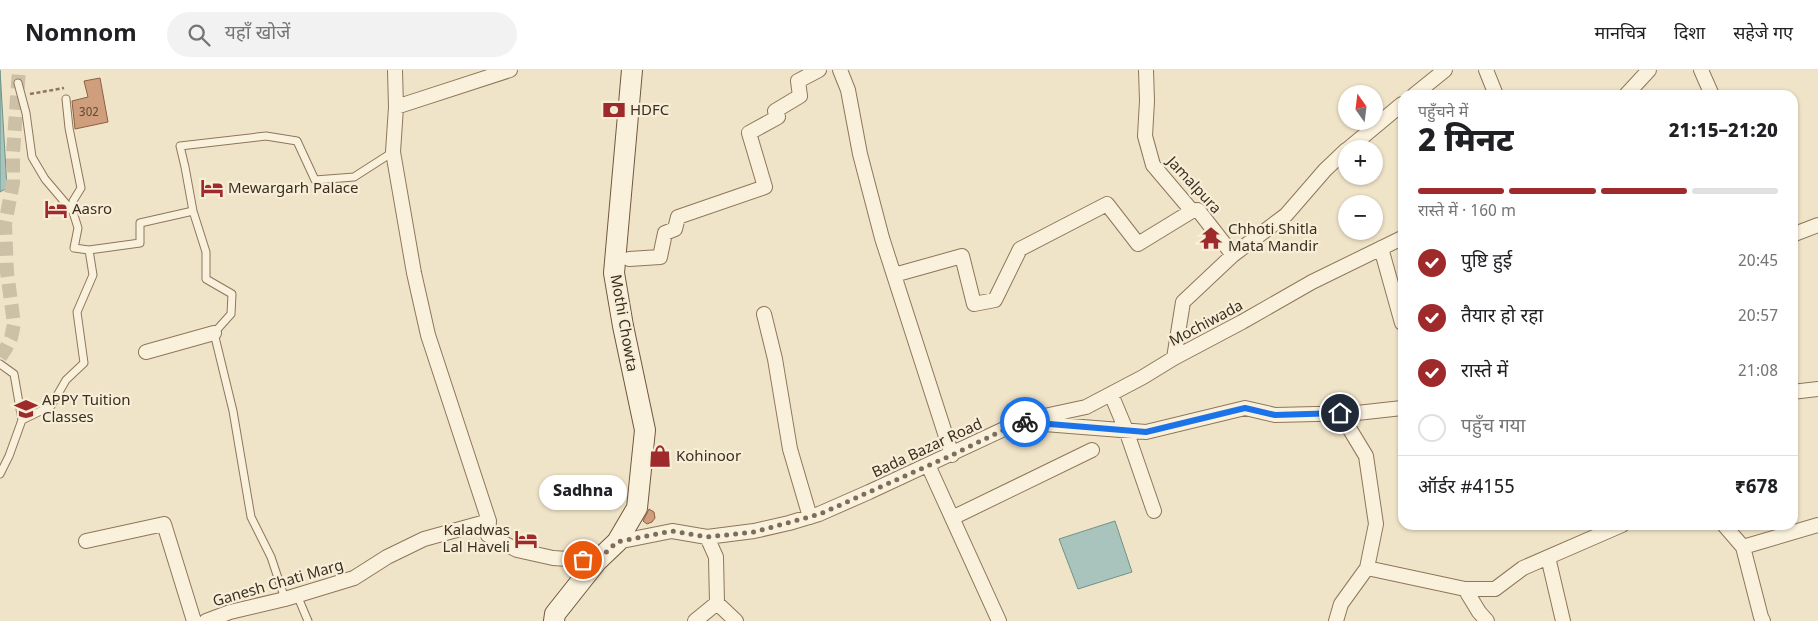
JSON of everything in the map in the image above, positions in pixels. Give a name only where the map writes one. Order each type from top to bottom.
[{"type":"main road","name":"Mothi Chowta","points":[[554,621],[555,614],[597,561],[617,542],[637,508],[645,430],[614,273],[632,70]]},
{"type":"street","points":[[395,70],[396,107],[393,152],[414,273],[428,335],[489,521],[488,535],[516,550],[553,558],[597,561]]},
{"type":"street","points":[[396,107],[510,70]]},
{"type":"street","points":[[629,259],[660,257],[665,233],[676,229],[678,217],[765,187],[749,133],[778,117],[775,111],[800,96],[798,81],[819,70]]},
{"type":"street","points":[[840,70],[848,90],[860,154],[882,238],[952,455]]},
{"type":"street","name":"Jamalpura","points":[[1146,70],[1145,136],[1153,165],[1192,211],[1198,210],[1233,256]]},
{"type":"street","points":[[1420,90],[1445,70]]},
{"type":"street","points":[[1486,70],[1494,90]]},
{"type":"street","points":[[1631,90],[1649,70]]},
{"type":"street","points":[[1701,70],[1710,90]]},
{"type":"street","points":[[1359,140],[1398,107]]},
{"type":"street","points":[[1174,358],[1183,302],[1233,256],[1286,215],[1324,170],[1338,158]]},
{"type":"street","points":[[894,275],[962,256],[974,304],[995,300],[1020,249],[1107,204],[1138,244],[1192,211]]},
{"type":"street","points":[[1798,233],[1818,225]]},
{"type":"street","name":"Mochiwada","points":[[1020,422],[1086,407],[1312,282],[1398,240]]},
{"type":"street","points":[[1381,248],[1398,309]]},
{"type":"street","points":[[764,314],[775,359],[790,449],[810,516]]},
{"type":"street","points":[[146,352],[214,333]]},
{"type":"street","points":[[1798,391],[1818,389]]},
{"type":"street","points":[[1112,394],[1154,510]]},
{"type":"street","points":[[1020,422],[1146,432],[1245,408],[1275,415],[1340,413],[1398,408]]},
{"type":"street","points":[[1336,621],[1341,604],[1367,568],[1376,524],[1366,456],[1340,413]]},
{"type":"street","name":"Bada Bazar Road","points":[[617,542],[672,531],[707,537],[754,532],[810,516],[861,496],[1020,422]]},
{"type":"street","points":[[952,518],[1092,450]]},
{"type":"street","points":[[928,466],[999,621]]},
{"type":"street","name":"Ganesh Chati Marg","points":[[206,621],[230,612],[291,597],[354,578],[387,556],[424,539],[489,521]]},
{"type":"street","points":[[86,541],[164,524],[194,621]]},
{"type":"street","points":[[1743,547],[1818,525]]},
{"type":"street","points":[[1367,568],[1465,590],[1496,589],[1523,568],[1610,530]]},
{"type":"street","points":[[1728,530],[1743,547],[1763,621]]},
{"type":"street","points":[[707,537],[716,556],[717,603],[736,621]]},
{"type":"street","points":[[1548,557],[1563,621]]},
{"type":"street","points":[[1465,590],[1478,612],[1487,621]]},
{"type":"street","points":[[695,621],[717,603]]},
{"type":"lane","points":[[18,83],[29,127],[32,156],[45,179],[73,212]]},
{"type":"lane","points":[[66,99],[69,128],[81,188],[73,201],[73,212],[78,228],[74,248],[89,250],[140,243],[140,223],[193,211]]},
{"type":"lane","points":[[308,621],[291,597],[251,516],[233,411],[214,333],[231,314],[232,294],[206,279],[206,252],[193,211],[186,167],[180,146],[266,136],[297,141],[315,180],[354,177],[393,152]]},
{"type":"lane","points":[[22,420],[51,406],[66,380],[84,363],[77,312],[93,275],[92,259],[89,250]]},
{"type":"lane","points":[[0,364],[14,374],[22,420],[9,456],[0,474]]},
{"type":"path","points":[[22,96],[65,88],[66,99]]},
{"type":"water","points":[[0,70],[7,188],[0,192]]},
{"type":"water","points":[[1115,521],[1132,572],[1078,589],[1059,539]]},
{"type":"building","points":[[100,78],[108,122],[75,129],[72,101],[88,97],[84,81]]},
{"type":"building","points":[[649,509],[654,512],[655,518],[647,524],[643,521]]},
{"type":"tunnel","points":[[0,357],[11,338],[14,324],[7,272],[5,224],[13,183],[13,153],[19,70]]},
{"type":"way so far","points":[[583,560],[597,561],[617,542],[672,531],[707,537],[754,532],[820,514],[952,455],[1020,422],[1025,422]]},
{"type":"place","name":"HDFC","points":[[614,110]]},
{"type":"place","name":"Mewargarh Palace","points":[[212,188]]},
{"type":"place","name":"Aasro","points":[[56,209]]},
{"type":"place","name":"Chhoti Shitla Mata Mandir","points":[[1211,238]]},
{"type":"place","name":"APPY Tuition Classes","points":[[26,409]]},
{"type":"place","name":"Kohinoor","points":[[660,456]]},
{"type":"place","name":"Kaladwas Lal Haveli","points":[[526,539]]},
{"type":"place","name":"Sadhna","points":[[583,560]]},
{"type":"route","points":[[1025,422],[1146,432],[1245,408],[1275,415],[1340,413]]}]
